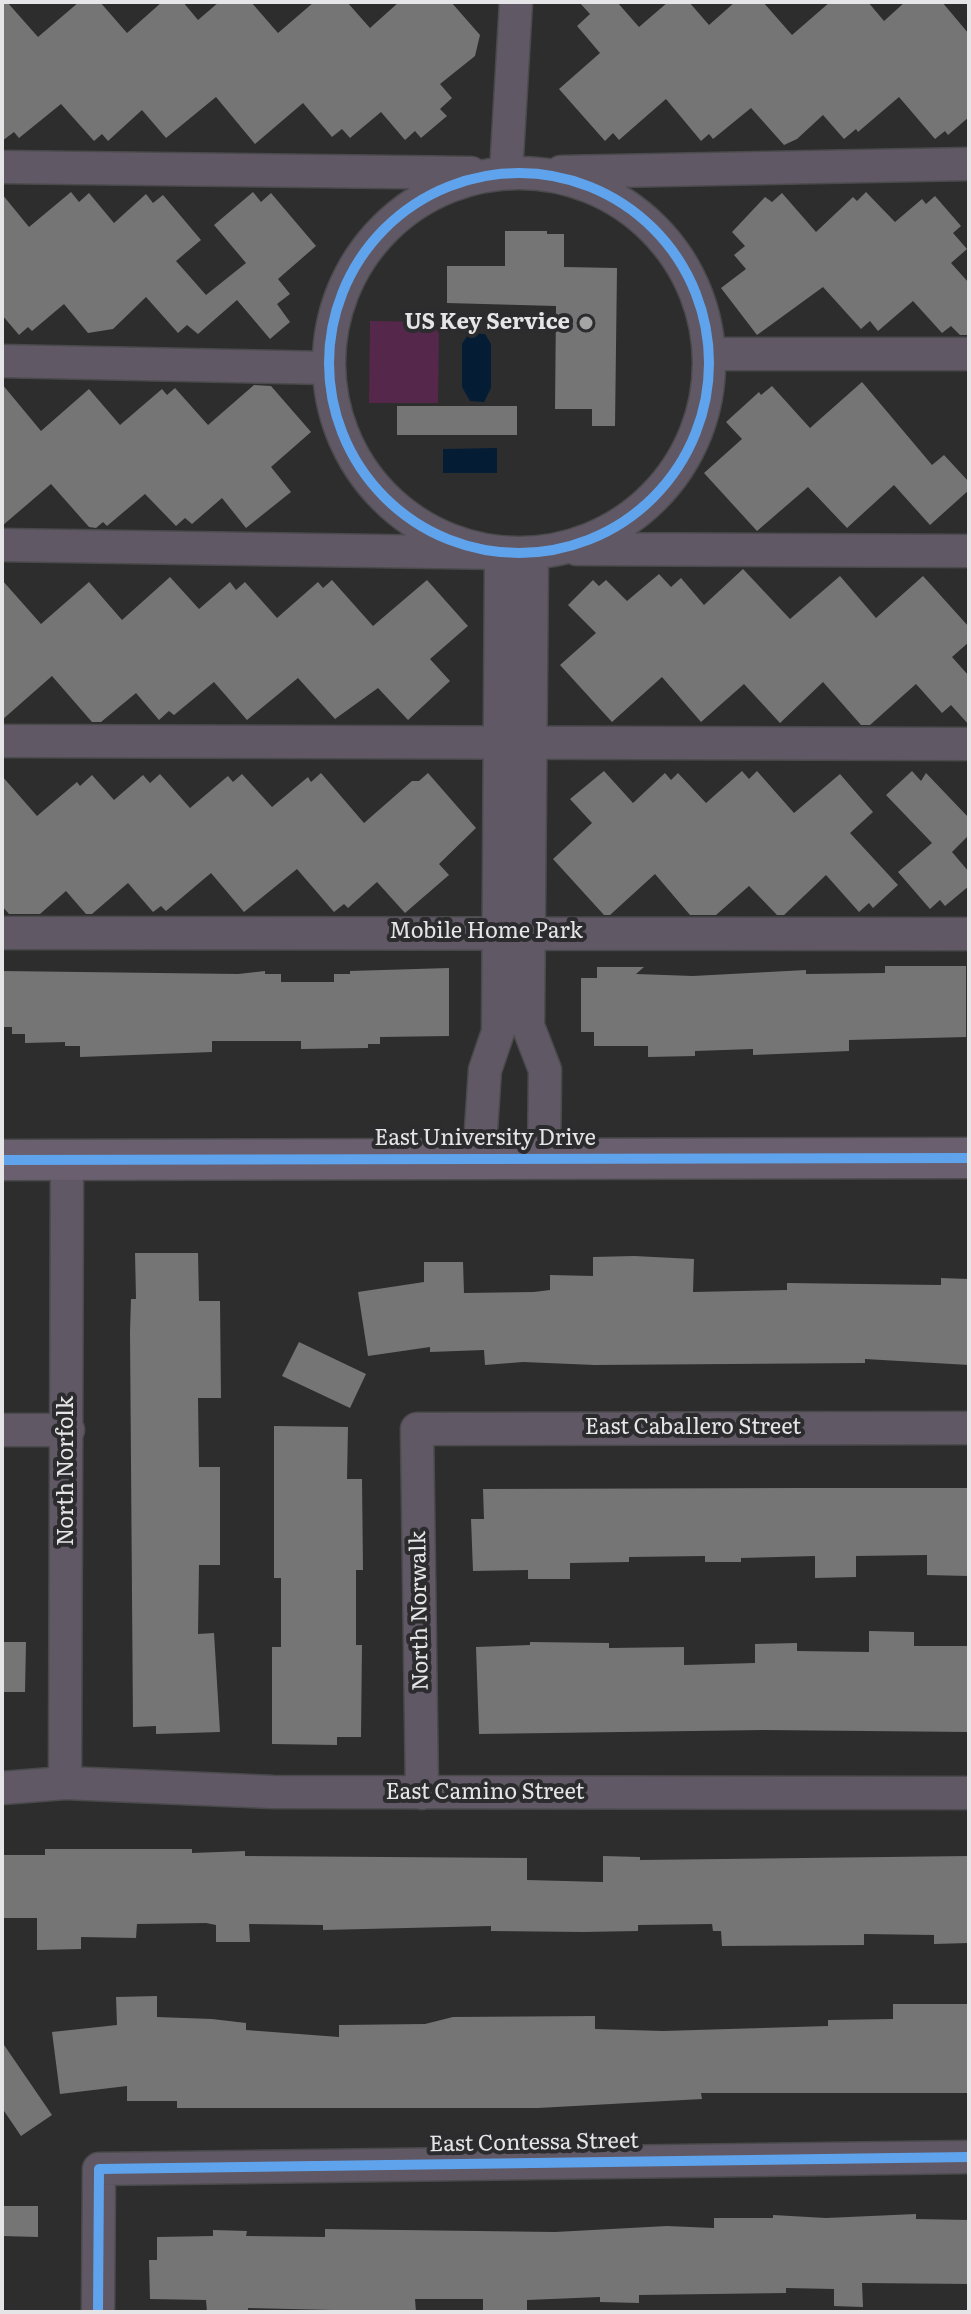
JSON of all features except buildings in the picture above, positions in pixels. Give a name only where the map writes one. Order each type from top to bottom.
[{"type":"main road","name":"East University Drive","points":[[2,1160],[969,1158]]},
{"type":"street","points":[[506,173],[516,2]]},
{"type":"street","points":[[2,167],[506,173],[969,164]]},
{"type":"street","points":[[506,173],[566,178],[622,203],[656,233],[667,243],[698,295],[710,354],[702,420],[671,478],[623,523],[532,552],[447,540],[400,513],[361,472],[337,423],[327,368],[335,311],[359,258],[398,215],[449,186],[506,173]]},
{"type":"street","points":[[710,354],[969,354]]},
{"type":"street","points":[[2,361],[327,368]]},
{"type":"street","points":[[2,545],[532,552],[969,551]]},
{"type":"street","points":[[479,1159],[485,1070],[498,1032],[513,931],[514,742],[532,552]]},
{"type":"street","points":[[2,741],[969,744]]},
{"type":"street","points":[[513,931],[528,1026],[545,1070],[544,1159]]},
{"type":"street","name":"Mobile Home Park","points":[[2,933],[513,931],[969,934]]},
{"type":"street","name":"North Norfolk","points":[[65,1783],[67,1160]]},
{"type":"street","name":"East Caballero Street","points":[[417,1429],[969,1428]]},
{"type":"street","name":"North Norwalk","points":[[417,1429],[422,1793]]},
{"type":"street","points":[[2,1430],[68,1430]]},
{"type":"street","name":"East Camino Street","points":[[2,1788],[65,1783],[422,1793],[969,1793]]},
{"type":"street","name":"East Contessa Street","points":[[98,2312],[99,2169],[969,2157]]},
{"type":"shaded area","points":[[370,321],[439,322],[438,403],[369,403]]},
{"type":"water","points":[[469,333],[485,334],[491,344],[491,388],[484,402],[470,401],[462,387],[462,344]]},
{"type":"water","points":[[497,448],[497,473],[443,473],[443,449]]},
{"type":"cycle path","points":[[519,173],[556,177],[592,188],[624,205],[653,229],[677,258],[694,290],[705,326],[709,363],[705,400],[694,436],[677,468],[653,497],[624,521],[592,538],[556,549],[519,553],[482,549],[446,538],[414,521],[385,497],[361,468],[344,436],[333,400],[329,363],[333,326],[344,290],[361,258],[385,229],[414,205],[446,188],[482,177],[519,173]]},
{"type":"cycle path","points":[[2,1160],[969,1158]]},
{"type":"cycle path","points":[[98,2312],[99,2169],[969,2157]]},
{"type":"place","name":"US Key Service","points":[[586,323]]}]
